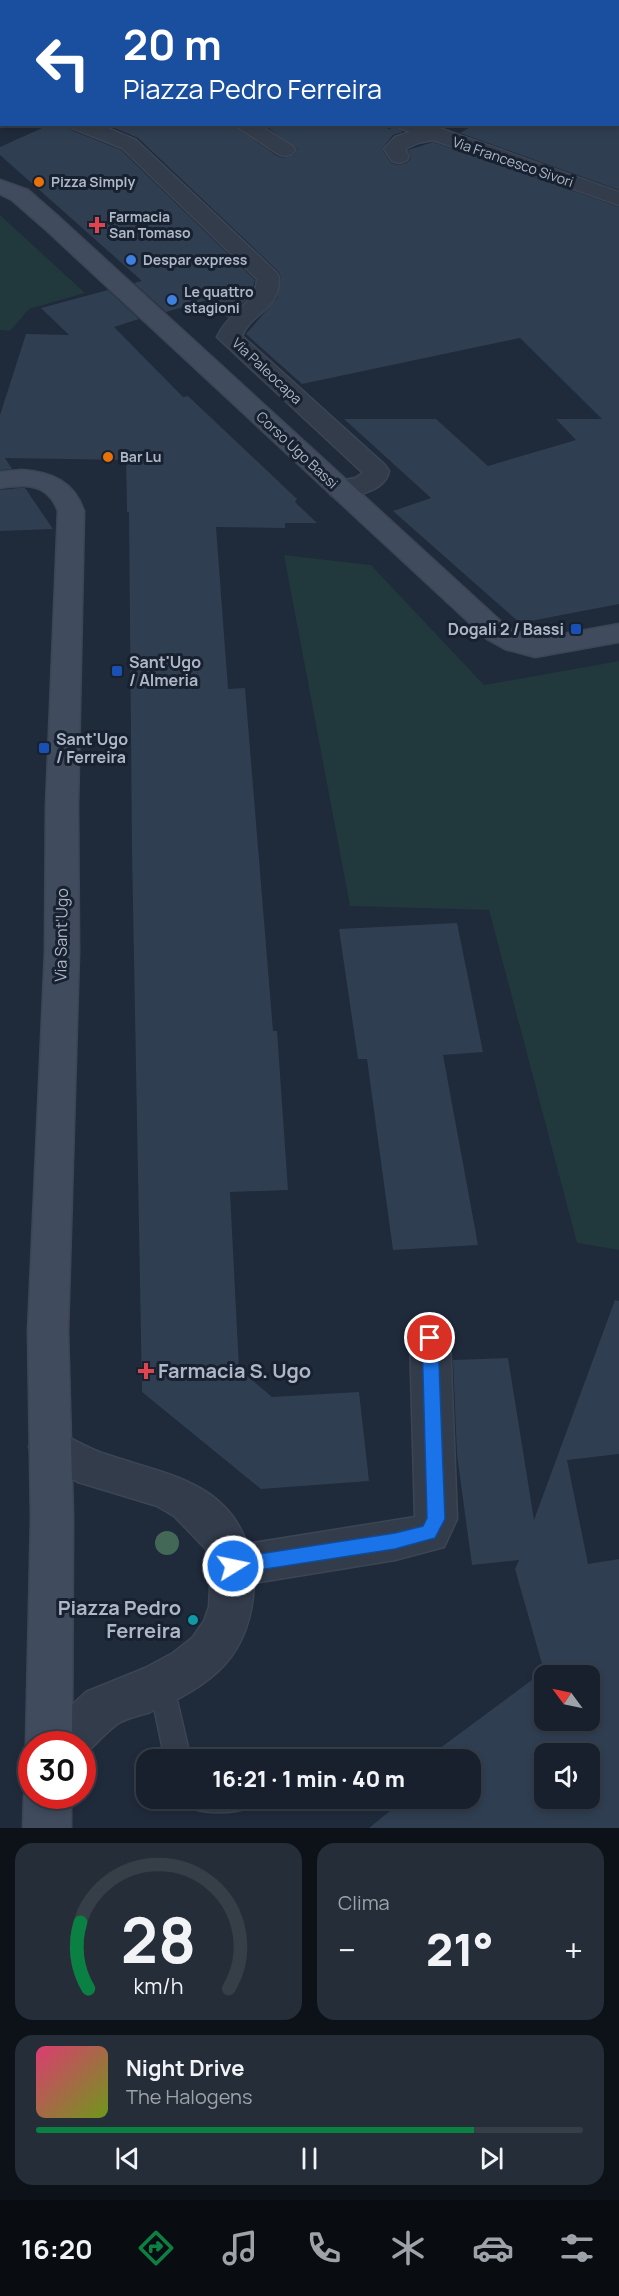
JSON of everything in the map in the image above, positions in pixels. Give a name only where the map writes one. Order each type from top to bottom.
[{"type":"street","name":"Via Paleocapa","points":[[84,126],[129,144],[268,277],[268,290],[260,304],[236,323],[229,337],[376,471],[371,481],[340,489]]},
{"type":"street","points":[[246,126],[285,150]]},
{"type":"street","name":"Via Francesco Sivori","points":[[412,126],[619,199]]},
{"type":"street","points":[[399,157],[394,149],[398,144],[414,137],[434,134]]},
{"type":"street","name":"Corso Ugo Bassi","points":[[0,186],[20,195],[38,210],[497,633],[509,641],[535,648],[619,633]]},
{"type":"street","name":"Via Sant'Ugo","points":[[0,480],[25,478],[47,482],[65,494],[71,511],[62,806],[62,964],[48,1331],[50,1447]]},
{"type":"street","points":[[233,1566],[395,1541],[429,1533],[436,1519],[430,1338]]},
{"type":"street","points":[[49,1731],[52,1518],[50,1447],[93,1469],[168,1491],[189,1503],[224,1539],[233,1566],[231,1607],[223,1631],[208,1653],[189,1668],[161,1683],[135,1696],[102,1707],[77,1731]]},
{"type":"street","points":[[48,1809],[48,1828]]},
{"type":"lane","points":[[161,1683],[176,1749]]},
{"type":"green space","points":[[0,215],[85,293],[29,309],[10,331],[0,330]]},
{"type":"green space","points":[[284,555],[371,565],[484,685],[619,661],[619,1250],[577,1243],[489,910],[350,906]]},
{"type":"building","points":[[47,126],[68,126],[71,130],[121,150],[255,280],[245,301],[228,318],[207,300],[166,312],[134,283],[142,281],[0,155],[0,147]]},
{"type":"building","points":[[110,126],[234,126],[277,156],[284,158],[294,155],[297,149],[266,126],[382,126],[389,129],[396,126],[403,132],[393,135],[382,149],[391,163],[398,165],[407,163],[411,158],[408,150],[433,142],[619,207],[619,604],[520,623],[393,511],[431,498],[344,419],[436,419],[488,466],[576,440],[556,419],[602,419],[520,338],[302,384],[246,334],[277,298],[281,277],[278,271],[138,138]]},
{"type":"building","points":[[472,126],[619,126],[619,190],[460,133]]},
{"type":"building","points":[[108,290],[139,319],[114,327],[183,397],[188,396],[297,499],[295,502],[317,523],[285,523],[285,528],[216,527],[228,689],[245,688],[273,1031],[277,1031],[288,1190],[230,1192],[239,1369],[272,1397],[359,1392],[369,1481],[261,1489],[142,1392],[132,850],[129,512],[127,512],[126,460],[5,458],[12,469],[0,470],[0,415],[26,334],[69,335],[41,308]]},
{"type":"building","points":[[25,488],[53,529],[0,531],[0,490]]},
{"type":"building","points":[[457,923],[483,1052],[443,1055],[478,1245],[393,1250],[367,1059],[358,1059],[339,929]]},
{"type":"building","points":[[615,1300],[619,1301],[619,1454],[567,1460],[588,1564],[619,1559],[619,1828],[369,1828],[392,1809],[481,1809],[481,1749],[439,1749],[534,1678],[534,1731],[600,1731],[600,1665],[542,1665],[515,1569],[519,1560],[472,1565],[457,1455],[453,1360],[508,1358],[534,1520]]},
{"type":"place","name":"Pizza Simply","points":[[39,182]]},
{"type":"place","name":"Farmacia San Tomaso","points":[[97,225]]},
{"type":"place","name":"Despar express","points":[[131,260]]},
{"type":"place","name":"Le quattro stagioni","points":[[172,300]]},
{"type":"place","name":"Bar Lu","points":[[108,457]]},
{"type":"place","name":"Dogali 2 / Bassi","points":[[576,629]]},
{"type":"place","name":"Sant'Ugo / Almeria","points":[[117,671]]},
{"type":"place","name":"Sant'Ugo / Ferreira","points":[[44,748]]},
{"type":"place","name":"Farmacia S. Ugo","points":[[146,1371]]},
{"type":"place","name":"Piazza Pedro Ferreira","points":[[193,1620]]},
{"type":"route","points":[[233,1566],[395,1541],[429,1533],[436,1519],[431,1427],[430,1338]]}]
